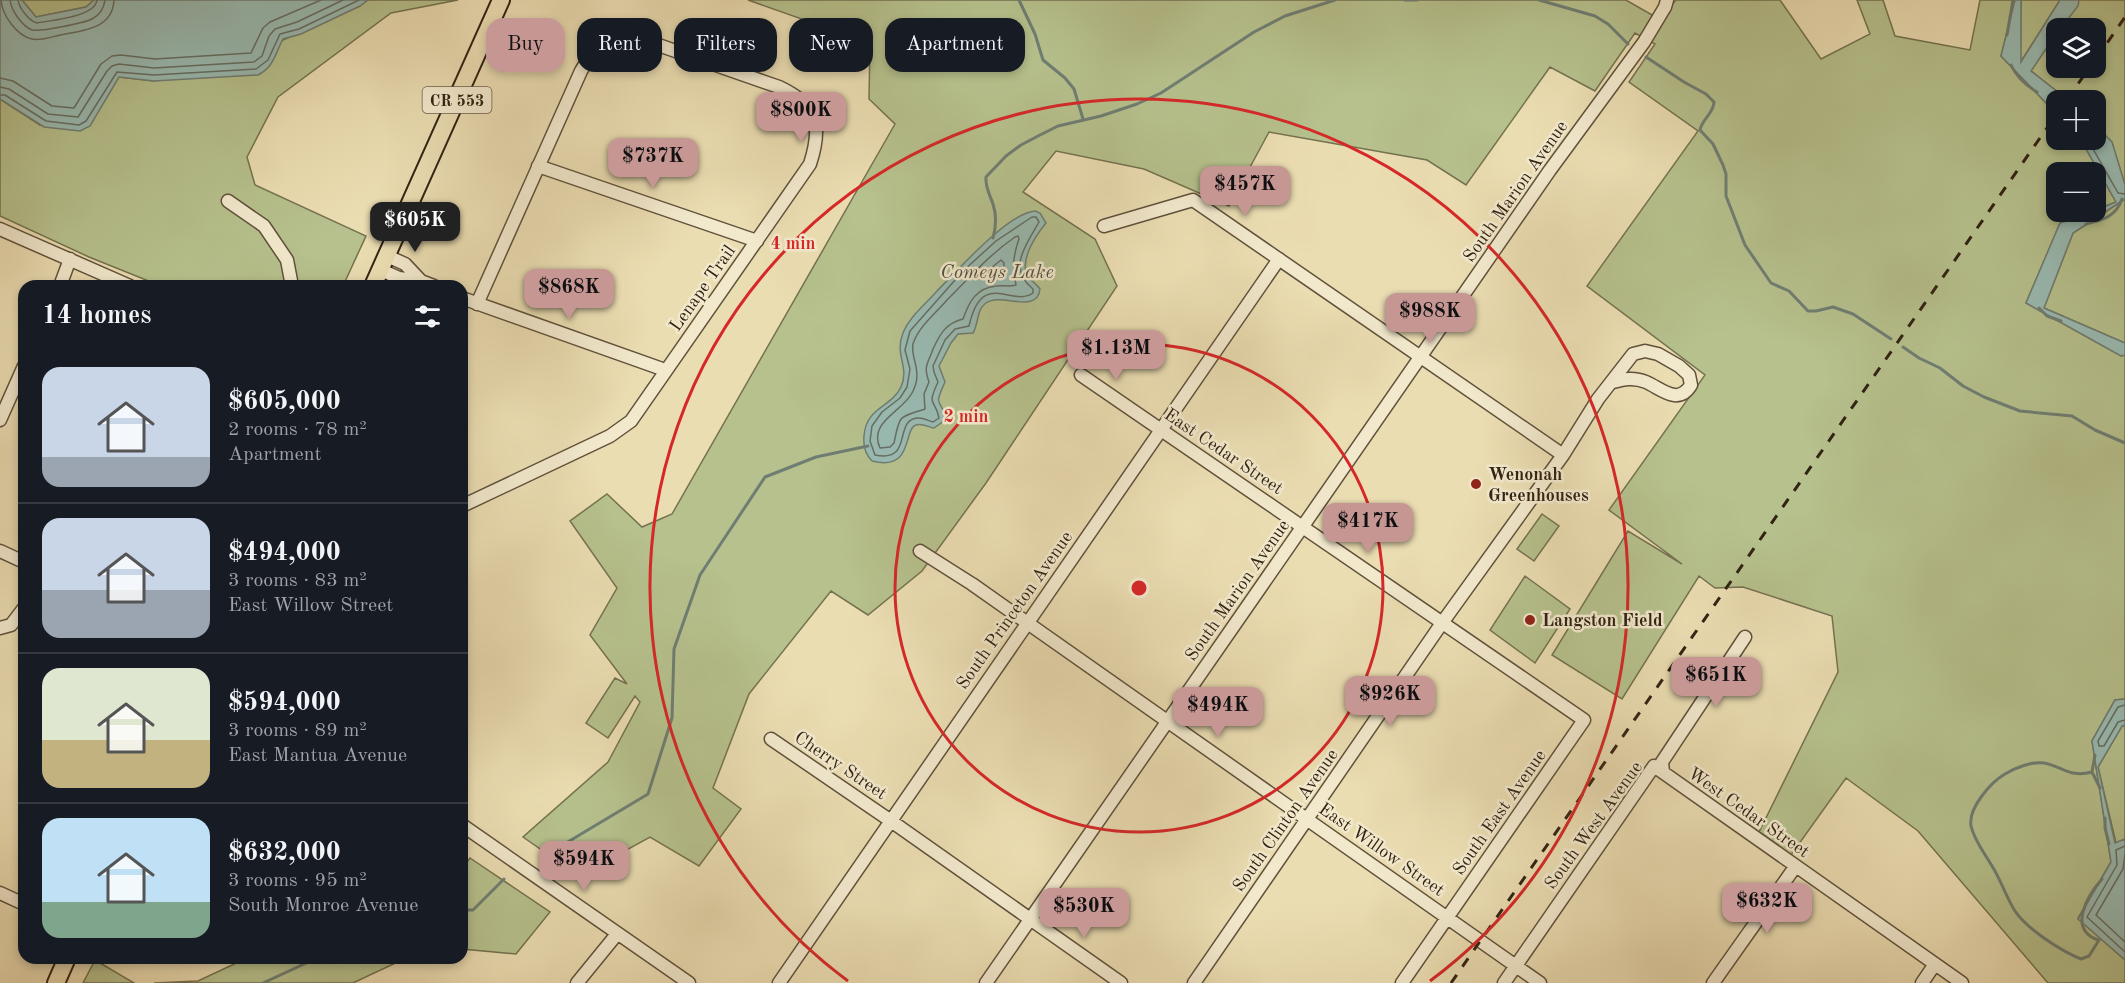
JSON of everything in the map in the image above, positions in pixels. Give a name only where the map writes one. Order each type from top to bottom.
[{"type":"main road","name":"CR 553","points":[[376,280],[501,0]]},
{"type":"main road","points":[[56,983],[65,964]]},
{"type":"street","name":"South Marion Avenue","points":[[986,983],[1550,170],[1644,42],[1667,0]]},
{"type":"street","name":"Lenape Trail","points":[[468,503],[610,436],[623,429],[631,421],[810,164],[817,142],[816,122],[809,107],[797,95],[779,87],[632,38],[613,41],[594,51],[580,70],[477,304]]},
{"type":"street","points":[[538,166],[758,241]]},
{"type":"street","points":[[1104,226],[1193,200],[1563,455]]},
{"type":"street","points":[[228,201],[264,226],[287,260],[291,280]]},
{"type":"street","points":[[0,229],[117,280]]},
{"type":"street","points":[[62,280],[70,259]]},
{"type":"street","name":"South Princeton Avenue","points":[[779,983],[1279,259]]},
{"type":"street","points":[[384,263],[399,278],[414,280]]},
{"type":"street","points":[[468,300],[665,370]]},
{"type":"street","name":"South Clinton Avenue","points":[[1194,983],[1443,623],[1563,455],[1598,399],[1634,354],[1645,351],[1658,354],[1679,366],[1689,375],[1691,385],[1686,393],[1679,396],[1662,391],[1646,382],[1629,378],[1612,382]]},
{"type":"street","name":"East Cedar Street","points":[[1081,375],[1584,720]]},
{"type":"street","points":[[0,420],[18,380]]},
{"type":"street","points":[[0,551],[18,559]]},
{"type":"street","name":"East Willow Street","points":[[920,551],[1028,623],[1540,983]]},
{"type":"street","points":[[0,628],[11,625],[18,616]]},
{"type":"street","name":"South West Avenue","points":[[1663,772],[1662,762],[1745,637]]},
{"type":"street","name":"South East Avenue","points":[[1402,983],[1584,720]]},
{"type":"street","name":"Cherry Street","points":[[771,739],[1121,983]]},
{"type":"street","name":"South West Avenue","points":[[1504,983],[1653,766],[1663,772]]},
{"type":"street","name":"West Cedar Street","points":[[1663,772],[1962,983]]},
{"type":"street","points":[[468,829],[689,983]]},
{"type":"street","points":[[1713,983],[1795,867]]},
{"type":"street","points":[[0,893],[18,901]]},
{"type":"street","points":[[577,983],[617,934]]},
{"type":"street","points":[[1922,983],[1935,964]]},
{"type":"green space","points":[[22,0],[94,0],[86,7],[36,17]]},
{"type":"green space","points":[[362,0],[458,0],[391,13],[278,97],[247,157],[255,185],[366,236],[346,280],[146,280],[89,257],[0,216],[0,99],[40,125],[119,77],[154,81],[283,40],[360,6]]},
{"type":"green space","points":[[748,0],[1626,0],[1659,19],[1676,0],[1780,0],[1821,59],[1870,34],[1857,0],[1883,0],[1895,36],[1970,50],[1980,0],[2015,0],[2001,56],[2046,103],[2046,150],[2087,150],[2093,162],[2046,162],[2046,222],[2063,222],[2060,223],[2026,303],[2121,356],[2125,355],[2125,699],[2115,700],[2092,741],[2111,862],[2078,918],[2125,960],[2125,983],[2048,983],[1918,831],[1846,778],[1791,855],[1759,832],[1838,672],[1832,616],[1743,587],[1715,588],[1699,576],[1622,699],[1552,655],[1628,531],[1682,564],[1609,510],[1705,375],[1587,286],[1698,131],[1629,82],[1655,44],[1635,33],[1595,91],[1550,67],[1466,185],[1427,160],[1269,132],[1229,206],[1144,169],[1056,151],[1023,192],[1095,239],[1117,286],[986,483],[922,571],[868,615],[831,591],[749,694],[713,788],[741,809],[699,866],[650,837],[579,876],[523,837],[608,762],[640,702],[635,696],[608,738],[586,723],[615,678],[627,684],[590,635],[617,588],[570,521],[607,494],[642,527],[672,514],[895,124],[869,99],[869,72],[873,72],[873,18],[799,18]]},
{"type":"green space","points":[[2021,0],[2060,0],[2049,18],[2046,18],[2046,22],[2020,63]]},
{"type":"green space","points":[[2079,0],[2125,0],[2125,185],[2112,143],[2106,137],[2106,90],[2055,90],[2031,71],[2046,49],[2046,78],[2106,78],[2106,18],[2067,18]]},
{"type":"green space","points":[[2106,184],[2116,202],[2106,206]]},
{"type":"green space","points":[[2125,199],[2125,343],[2044,308],[2073,233],[2090,222],[2106,222],[2106,211]]},
{"type":"green space","points":[[1542,514],[1559,526],[1534,561],[1517,549]]},
{"type":"green space","name":"Langston Field","points":[[1525,576],[1570,609],[1535,663],[1490,630]]},
{"type":"green space","points":[[2125,725],[2125,839],[2116,843],[2098,767],[2122,726]]},
{"type":"green space","points":[[470,858],[550,912],[516,954],[468,950],[468,861]]},
{"type":"green space","points":[[93,964],[102,964],[134,983],[83,983]]},
{"type":"green space","points":[[234,964],[393,964],[353,983],[154,983],[198,981]]},
{"type":"water","points":[[0,0],[22,0],[36,17],[86,7],[94,0],[368,0],[301,34],[283,39],[274,60],[258,75],[154,81],[119,77],[90,126],[80,131],[44,127],[0,99]]},
{"type":"water","points":[[2015,0],[2021,0],[2021,62],[2046,22],[2046,49],[2031,71],[2055,90],[2046,90],[2046,103],[2001,56]]},
{"type":"water","points":[[2060,0],[2079,0],[2078,6],[2069,18],[2049,18]]},
{"type":"water","points":[[2106,136],[2112,142],[2125,185],[2125,199],[2106,211],[2106,206],[2116,202],[2106,184],[2106,162],[2093,162],[2087,150],[2106,150]]},
{"type":"water","name":"Comeys Lake","points":[[1035,211],[1040,213],[1046,223],[1030,247],[1025,269],[1028,277],[1040,289],[1037,297],[1033,301],[1026,302],[993,300],[986,303],[979,313],[973,333],[958,334],[939,366],[945,382],[939,400],[948,418],[934,428],[916,425],[912,428],[905,449],[895,461],[885,463],[872,461],[865,447],[866,426],[874,413],[897,394],[901,387],[904,373],[900,348],[903,333],[909,322],[983,244],[1011,222],[1024,214]]},
{"type":"water","points":[[2090,222],[2073,233],[2044,308],[2125,343],[2125,355],[2121,356],[2026,303],[2060,223]]},
{"type":"water","points":[[2125,699],[2125,725],[2122,726],[2098,767],[2115,843],[2125,839],[2125,960],[2078,919],[2111,862],[2092,741],[2115,700]]},
{"type":"waterway","points":[[1019,0],[1035,34],[1043,60],[1065,78],[1074,89],[1083,119]]},
{"type":"waterway","points":[[993,238],[995,213],[986,177],[1006,156],[1021,145],[1058,126],[1101,116],[1161,93],[1254,32],[1285,16],[1335,0]]},
{"type":"waterway","points":[[1405,0],[1417,0]]},
{"type":"waterway","points":[[1539,0],[1595,16],[1608,24],[1628,44]]},
{"type":"waterway","points":[[2007,35],[2013,0]]},
{"type":"waterway","points":[[1646,57],[1706,94],[1714,102],[1700,130],[1713,144],[1723,165],[1726,174],[1726,196],[1745,245],[1771,283],[1789,291],[1808,311],[1833,307],[1853,314],[1891,339]]},
{"type":"waterway","points":[[2011,65],[2022,80],[2037,92]]},
{"type":"waterway","points":[[2086,224],[2112,214],[2122,199]]},
{"type":"waterway","points":[[2039,308],[2047,316],[2061,321]]},
{"type":"waterway","points":[[1903,347],[1984,397],[2020,411],[2072,416],[2095,430],[2125,443]]},
{"type":"waterway","points":[[546,855],[648,794],[672,718],[674,649],[700,575],[765,477],[816,457],[868,446]]},
{"type":"waterway","points":[[2095,755],[2092,772],[2100,788]]},
{"type":"waterway","points":[[2092,772],[2072,773],[2044,763],[2029,764],[2014,769],[1987,789],[1973,811],[1971,826],[1977,842],[2020,918],[2054,945],[2081,959],[2089,956],[2099,940]]},
{"type":"waterway","points":[[2105,818],[2109,844]]},
{"type":"waterway","points":[[468,910],[473,910],[504,879]]},
{"type":"waterway","points":[[2098,940],[2089,935],[2082,920],[2086,902],[2102,879]]},
{"type":"waterway","points":[[263,983],[304,964]]},
{"type":"railway","points":[[2106,45],[2125,17]]},
{"type":"railway","points":[[2074,90],[2082,78]]},
{"type":"railway","points":[[1451,983],[2046,129]]},
{"type":"place","name":"Wenonah Greenhouses","points":[[1476,484]]},
{"type":"place","name":"Langston Field","points":[[1530,620]]}]
